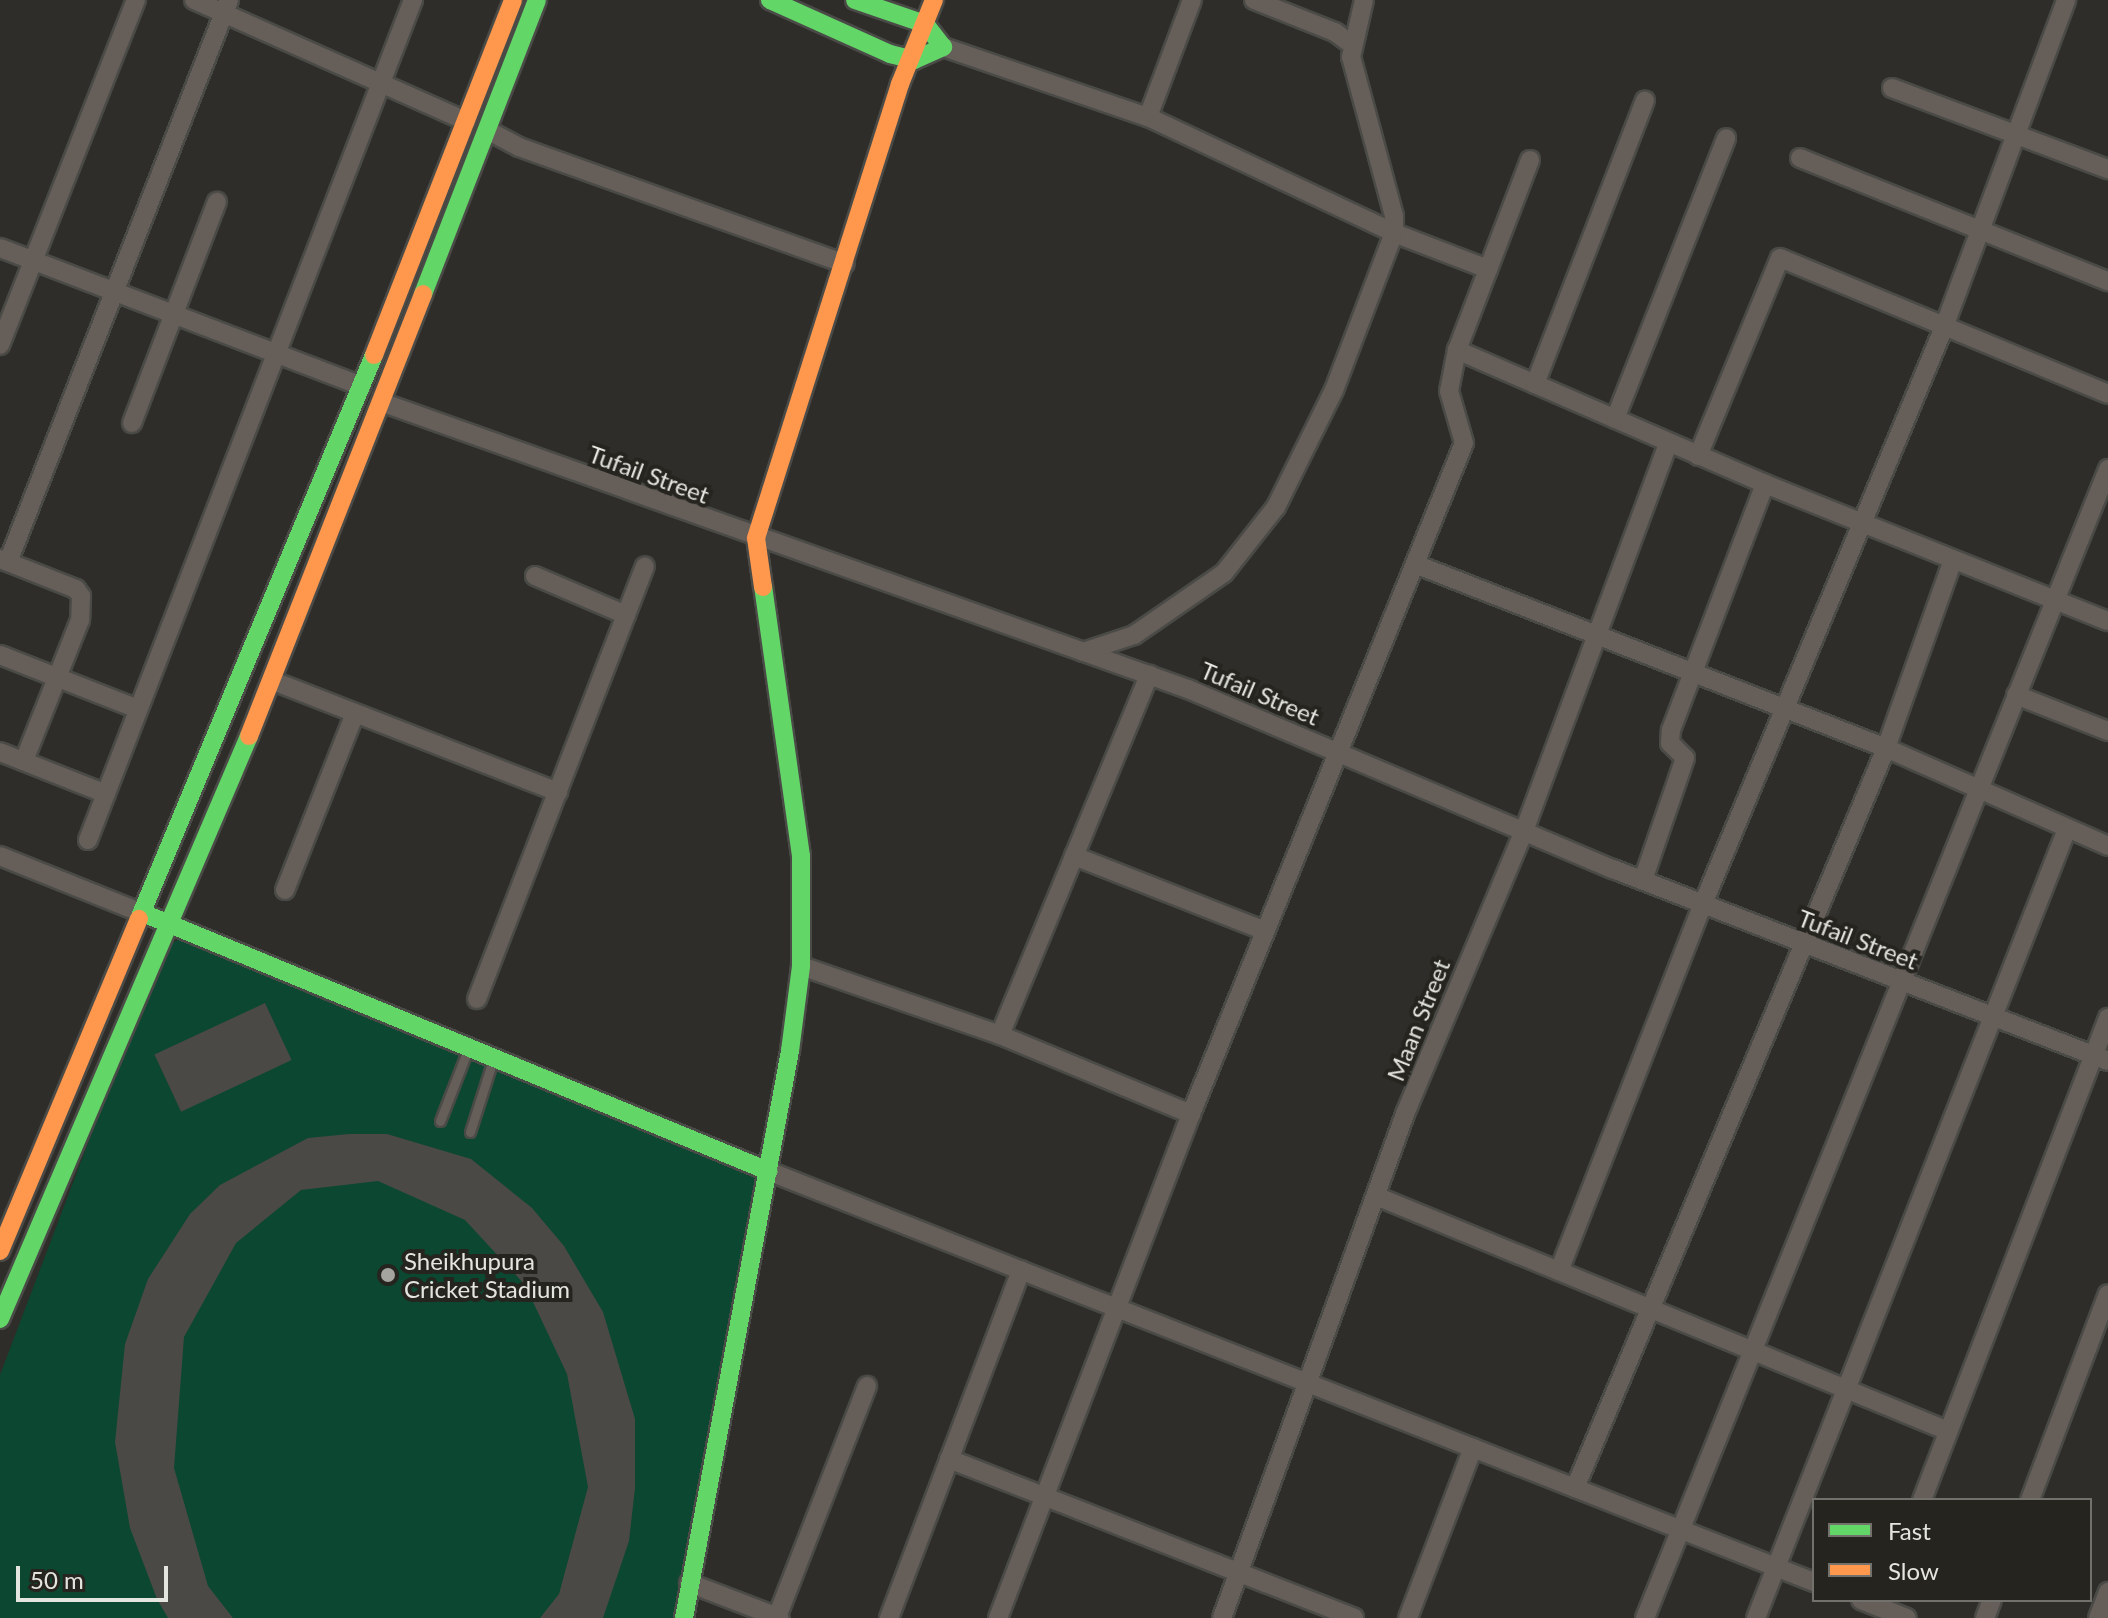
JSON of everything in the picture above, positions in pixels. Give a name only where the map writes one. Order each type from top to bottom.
[{"type":"street","points":[[0,345],[136,0]]},
{"type":"street","points":[[194,0],[227,6],[381,84],[466,121]]},
{"type":"street","points":[[88,840],[413,0]]},
{"type":"street","points":[[0,1251],[362,386],[513,0]]},
{"type":"street","points":[[0,1319],[166,922],[273,681],[489,131],[537,0]]},
{"type":"street","points":[[770,0],[890,54],[914,60],[943,47]]},
{"type":"street","points":[[855,0],[905,8],[925,24],[943,47],[1148,117],[1394,233],[1488,269]]},
{"type":"street","points":[[684,1618],[768,1171],[801,966],[801,856],[756,538],[900,84],[914,60],[934,0]]},
{"type":"street","points":[[1148,117],[1192,0]]},
{"type":"street","points":[[1254,0],[1335,32],[1352,45]]},
{"type":"street","points":[[1083,652],[1134,635],[1224,573],[1253,542],[1302,459],[1334,390],[1394,233],[1352,45],[1364,0]]},
{"type":"street","points":[[1559,1271],[1703,904],[1865,525],[1944,327],[2066,0]]},
{"type":"street","points":[[24,761],[80,620],[81,596],[76,589],[4,560],[227,6]]},
{"type":"street","points":[[900,84],[890,54],[905,8]]},
{"type":"street","points":[[1892,88],[2108,169]]},
{"type":"street","points":[[1535,384],[1645,101]]},
{"type":"street","points":[[489,131],[519,147],[845,264]]},
{"type":"street","points":[[1615,419],[1726,138]]},
{"type":"street","points":[[1800,158],[2108,281]]},
{"type":"street","points":[[998,1618],[1047,1497],[1191,1114],[1464,443],[1449,391],[1457,350],[1530,160]]},
{"type":"street","points":[[132,423],[217,202]]},
{"type":"street","points":[[0,248],[362,386]]},
{"type":"street","points":[[1698,456],[1780,258],[2108,394]]},
{"type":"street","points":[[1457,350],[1765,484],[2108,621]]},
{"type":"street","name":"Tufail Street","points":[[381,402],[756,538],[1149,675],[1643,880],[2101,1058]]},
{"type":"street","name":"Maan Street","points":[[1222,1618],[1310,1384],[1376,1196],[1524,831],[1668,443]]},
{"type":"street","points":[[1645,1618],[2108,469]]},
{"type":"street","points":[[1643,880],[1685,758],[1670,738],[1765,484]]},
{"type":"street","points":[[1575,1488],[1654,1310],[1886,748],[1953,560]]},
{"type":"street","points":[[1415,564],[1886,748],[1977,792],[2108,846]]},
{"type":"street","points":[[477,999],[645,566]]},
{"type":"street","points":[[535,576],[626,615]]},
{"type":"street","points":[[0,655],[138,709]]},
{"type":"street","points":[[1000,1035],[1149,675]]},
{"type":"street","points":[[273,681],[558,792]]},
{"type":"street","points":[[2016,695],[2108,731]]},
{"type":"street","points":[[285,890],[355,713]]},
{"type":"street","points":[[0,752],[106,794]]},
{"type":"street","points":[[1756,1618],[2067,829]]},
{"type":"street","points":[[0,856],[768,1171],[1812,1581]]},
{"type":"street","points":[[1074,856],[1265,931]]},
{"type":"street","points":[[801,966],[1000,1035],[1191,1114]]},
{"type":"street","points":[[1923,1498],[2101,1058],[2108,1018]]},
{"type":"street","points":[[1376,1196],[1948,1431]]},
{"type":"street","points":[[889,1618],[1021,1270]]},
{"type":"street","points":[[2031,1498],[2108,1294]]},
{"type":"street","points":[[689,1583],[778,1617],[867,1386]]},
{"type":"street","points":[[1408,1618],[1473,1448]]},
{"type":"street","points":[[949,1459],[1354,1618]]},
{"type":"street","points":[[2098,1618],[2108,1592]]},
{"type":"street","points":[[1881,1609],[1907,1618]]},
{"type":"lane","points":[[440,1121],[469,1046]]},
{"type":"lane","points":[[470,1132],[494,1057]]},
{"type":"green space","name":"Sheikhupura Cricket Stadium","points":[[188,935],[757,1174],[674,1618],[0,1618],[0,1375],[162,948]]},
{"type":"building","points":[[265,1003],[292,1060],[181,1112],[154,1055]]},
{"type":"building","points":[[387,1134],[471,1159],[532,1208],[564,1246],[603,1312],[635,1419],[635,1488],[629,1541],[603,1618],[540,1618],[559,1594],[588,1487],[567,1374],[525,1285],[465,1220],[378,1181],[301,1190],[236,1243],[184,1337],[174,1468],[208,1586],[233,1618],[168,1618],[157,1599],[130,1528],[115,1442],[125,1344],[148,1279],[190,1214],[220,1185],[308,1138]]},
{"type":"traffic: fast","points":[[423,294],[537,0]]},
{"type":"traffic: fast","points":[[770,0],[890,54],[914,60],[943,47],[925,24],[855,0]]},
{"type":"traffic: fast","points":[[139,919],[374,355]]},
{"type":"traffic: fast","points":[[684,1618],[790,1051],[801,966],[801,856],[763,587]]},
{"type":"traffic: fast","points":[[0,1319],[249,736]]},
{"type":"traffic: fast","points":[[150,916],[768,1171]]},
{"type":"traffic: slow","points":[[374,355],[513,0]]},
{"type":"traffic: slow","points":[[763,587],[756,538],[900,84],[934,0]]},
{"type":"traffic: slow","points":[[249,736],[423,294]]},
{"type":"traffic: slow","points":[[0,1251],[139,919]]},
{"type":"place","name":"Sheikhupura Cricket Stadium","points":[[388,1275]]}]
